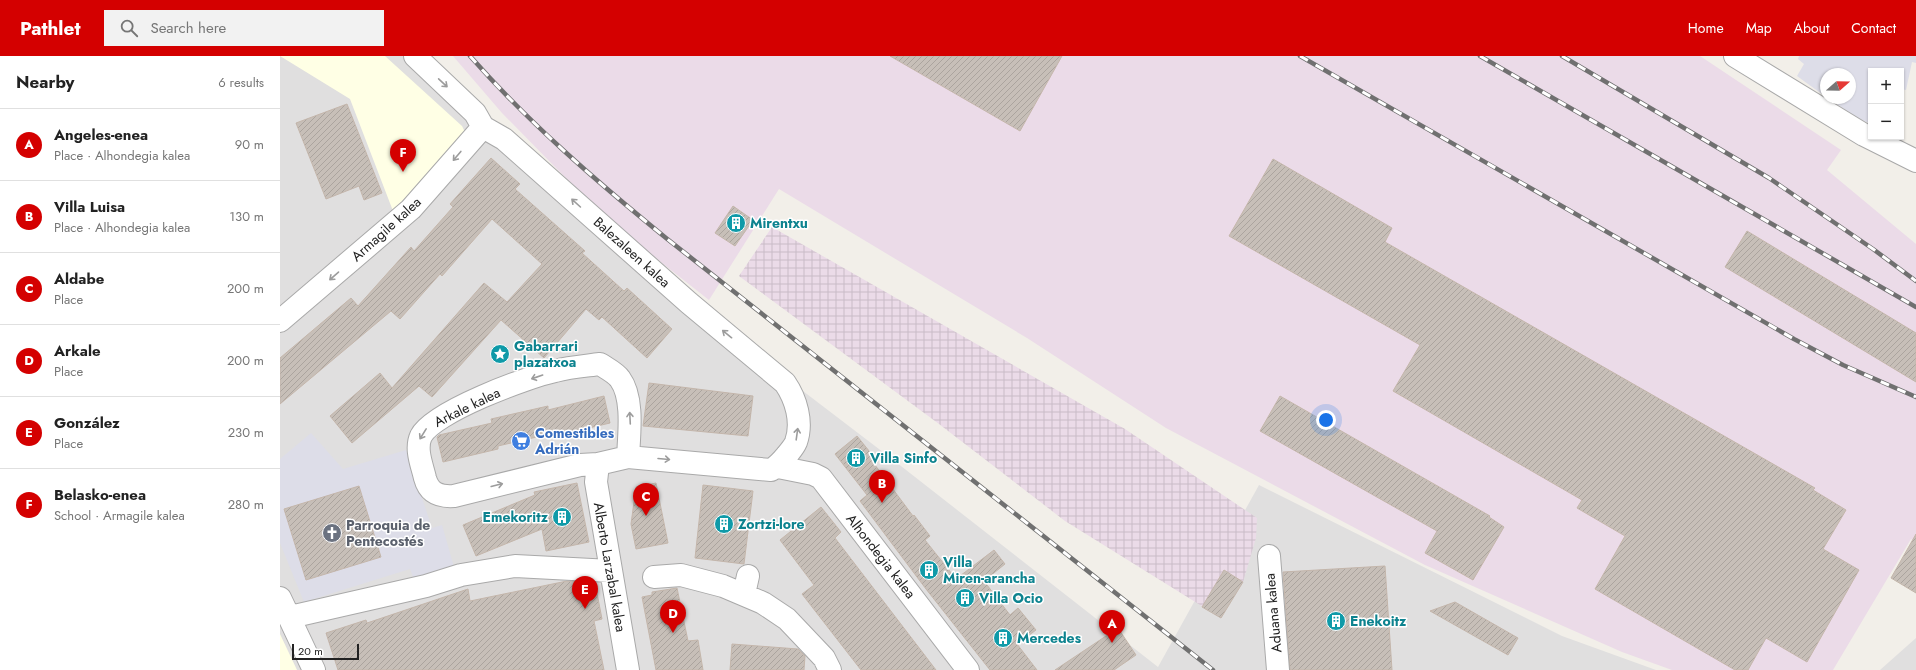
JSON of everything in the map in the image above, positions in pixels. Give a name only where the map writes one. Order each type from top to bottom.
[{"type":"street","name":"Balezaleen kalea","points":[[414,56],[475,113],[483,127],[504,139],[689,303],[785,383],[791,392],[798,412],[798,430],[796,444],[778,467]]},
{"type":"street","points":[[1735,56],[1864,135],[1916,161]]},
{"type":"street","name":"Armagile kalea","points":[[280,321],[412,209],[483,127]]},
{"type":"street","name":"Arkale kalea","points":[[628,456],[630,420],[628,399],[620,379],[600,364],[554,371],[502,389],[457,408],[431,424],[421,435],[418,444],[427,485],[431,492],[443,497],[454,496],[580,465],[598,464],[628,456],[772,470],[778,467]]},
{"type":"street","name":"Alberto Larzabal kalea","points":[[598,464],[596,482],[628,670]]},
{"type":"street","name":"Alhondegia kalea","points":[[778,467],[813,474],[821,478],[968,670]]},
{"type":"street","name":"Aduana kalea","points":[[1268,556],[1278,670]]},
{"type":"street","points":[[290,617],[426,586],[461,575],[515,566],[611,572]]},
{"type":"street","points":[[654,576],[682,569],[746,585],[763,603],[787,619],[824,658],[830,670]]},
{"type":"street","points":[[280,598],[314,670]]},
{"type":"shaded area","points":[[280,56],[427,56],[617,249],[892,459],[1158,667],[1259,485],[1562,636],[1656,670],[280,670]]},
{"type":"shaded area","points":[[280,56],[385,56],[462,126],[465,132],[393,211],[350,99]]},
{"type":"shaded area","points":[[453,56],[1700,56],[1841,150],[1827,170],[1916,244],[1916,542],[1911,539],[1833,670],[1672,670],[1622,652],[1425,565],[1166,428],[1027,338],[779,189],[709,300],[606,219],[502,113]]},
{"type":"shaded area","points":[[1799,56],[1916,56],[1916,63],[1912,62],[1906,90],[1904,90],[1904,68],[1868,68],[1868,123],[1859,119],[1837,104],[1856,104],[1856,68],[1820,68],[1820,93],[1797,76],[1804,64],[1798,59]]},
{"type":"shaded area","points":[[772,227],[1125,429],[1257,518],[1256,538],[1243,582],[1221,618],[1065,521],[939,424],[739,276]]},
{"type":"shaded area","points":[[311,433],[343,469],[406,450],[432,528],[442,525],[454,567],[414,580],[410,569],[304,602],[280,543],[280,459]],"holes":[[[359,487],[381,557],[306,580],[284,509]]]},
{"type":"shaded area","points":[[280,634],[297,670],[280,670]]},
{"type":"shaded area","points":[[1916,638],[1916,670],[1880,670]]},
{"type":"building","points":[[890,56],[1062,56],[1020,131]]},
{"type":"building","points":[[347,104],[382,193],[364,200],[359,186],[326,199],[296,123]]},
{"type":"building","points":[[491,158],[520,184],[515,189],[585,251],[582,253],[624,291],[627,288],[672,329],[647,358],[602,317],[599,320],[586,309],[544,358],[501,320],[432,397],[419,386],[352,443],[330,416],[380,373],[392,388],[484,283],[507,302],[542,264],[492,219],[442,276],[440,274],[400,319],[391,311],[280,404],[280,358],[351,298],[358,306],[411,247],[414,251],[453,207],[450,204]]},
{"type":"building","points":[[1273,159],[1392,228],[1385,242],[1815,488],[1813,490],[1846,510],[1823,549],[1859,570],[1807,662],[1766,638],[1748,670],[1735,670],[1595,589],[1625,536],[1577,508],[1582,500],[1393,391],[1420,345],[1229,236]]},
{"type":"building","name":"Mirentxu","points":[[733,206],[753,220],[735,246],[715,233]]},
{"type":"building","points":[[1747,231],[1916,333],[1916,382],[1725,267]]},
{"type":"building","points":[[649,383],[753,396],[748,436],[643,426]]},
{"type":"building","points":[[604,396],[610,423],[555,436],[554,433],[498,446],[498,449],[443,462],[437,437],[439,435],[492,423],[491,419],[548,406],[548,410]]},
{"type":"building","points":[[1280,396],[1490,516],[1489,517],[1504,527],[1473,580],[1425,553],[1437,531],[1260,431]]},
{"type":"building","points":[[857,436],[878,462],[875,465],[930,536],[925,540],[956,579],[994,550],[1005,564],[984,581],[1010,615],[1018,608],[1036,630],[1017,644],[1037,670],[990,670],[926,589],[860,501],[867,495],[835,454]]},
{"type":"building","points":[[577,483],[589,542],[546,551],[542,529],[476,556],[463,525],[535,495],[534,492]]},
{"type":"building","points":[[656,483],[668,543],[636,549],[631,524],[636,487]]},
{"type":"building","name":"Zortzi-lore","points":[[703,485],[753,491],[744,564],[695,558]]},
{"type":"building","name":"Parroquia de Pentecostés","points":[[359,486],[381,557],[306,580],[284,509]]},
{"type":"building","points":[[821,507],[841,532],[835,538],[936,670],[861,670],[802,594],[814,585],[780,540]]},
{"type":"building","points":[[1916,534],[1916,593],[1891,578]]},
{"type":"building","name":"Enekoitz","points":[[1385,566],[1392,670],[1290,670],[1283,572]]},
{"type":"building","points":[[1224,570],[1243,582],[1221,618],[1202,607]]},
{"type":"building","points":[[567,581],[595,583],[602,619],[594,621],[604,670],[338,670],[326,633],[366,620],[367,623],[468,589],[470,601]]},
{"type":"building","points":[[677,588],[688,641],[698,640],[703,670],[656,670],[642,597],[652,595],[652,592]]},
{"type":"building","points":[[1455,602],[1518,638],[1508,655],[1430,611]]},
{"type":"building","points":[[1118,628],[1136,655],[1114,670],[1055,670]]},
{"type":"building","points":[[732,644],[798,649],[805,656],[804,670],[730,670]]},
{"type":"railway","points":[[470,56],[492,81],[539,128],[640,217],[1213,670]]},
{"type":"railway","points":[[1300,56],[1794,339],[1843,365],[1916,397]]},
{"type":"railway","points":[[1480,56],[1916,307]]},
{"type":"railway","points":[[1562,56],[1769,178],[1873,249],[1916,281]]},
{"type":"place","name":"Belasko-enea","points":[[403,172]]},
{"type":"place","name":"Mirentxu","points":[[736,223]]},
{"type":"place","name":"Gabarrari plazatxoa","points":[[500,354]]},
{"type":"place","name":"Comestibles Adrián","points":[[521,441]]},
{"type":"place","name":"Villa Sinfo","points":[[856,458]]},
{"type":"place","name":"Villa Luisa","points":[[882,503]]},
{"type":"place","name":"Aldabe","points":[[646,516]]},
{"type":"place","name":"Emekoritz","points":[[562,517]]},
{"type":"place","name":"Zortzi-lore","points":[[724,524]]},
{"type":"place","name":"Parroquia de Pentecostés","points":[[332,533]]},
{"type":"place","name":"Villa Miren-arancha","points":[[929,570]]},
{"type":"place","name":"Villa Ocio","points":[[965,598]]},
{"type":"place","name":"González","points":[[585,609]]},
{"type":"place","name":"Enekoitz","points":[[1336,621]]},
{"type":"place","name":"Arkale","points":[[673,633]]},
{"type":"place","name":"Mercedes","points":[[1003,638]]},
{"type":"place","name":"Angeles-enea","points":[[1112,643]]}]
